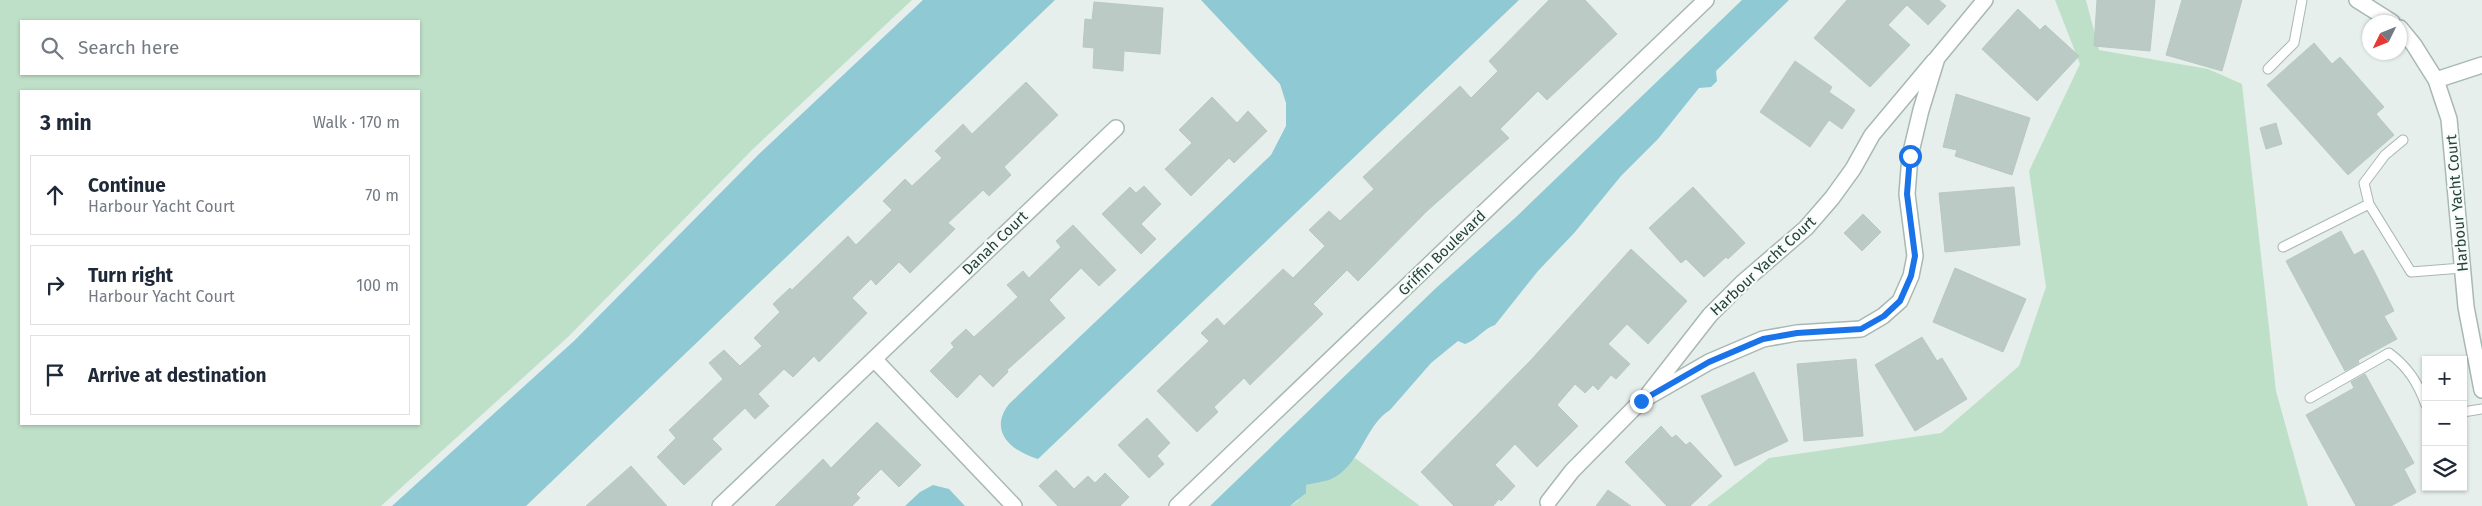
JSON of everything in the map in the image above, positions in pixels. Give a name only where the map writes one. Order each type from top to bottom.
[{"type":"street","name":"Griffin Boulevard","points":[[1177,506],[1706,0]]},
{"type":"street","name":"Harbour Yacht Court","points":[[1546,505],[1572,470],[1641,401],[1710,315],[1742,283],[1799,234],[1821,210],[1853,169],[1872,136],[1894,106],[1985,0]]},
{"type":"street","points":[[2357,0],[2381,15]]},
{"type":"street","name":"Harbour Yacht Court","points":[[2407,36],[2436,80],[2449,119],[2466,307],[2482,390]]},
{"type":"street","name":"Harbour Yacht Court","points":[[1641,401],[1709,362],[1763,339],[1797,333],[1861,329],[1884,316],[1900,301],[1911,276],[1915,256],[1907,194],[1910,156],[1937,58]]},
{"type":"street","points":[[2436,80],[2482,65]]},
{"type":"street","name":"Danah Court","points":[[720,506],[1116,128]]},
{"type":"street","points":[[874,359],[1014,506]]},
{"type":"lane","points":[[2268,69],[2294,43],[2302,0]]},
{"type":"lane","points":[[2403,140],[2386,155],[2364,183],[2369,204],[2410,272],[2462,268]]},
{"type":"lane","points":[[2283,247],[2369,204]]},
{"type":"lane","points":[[2310,398],[2389,353],[2400,361],[2418,384],[2424,401]]},
{"type":"lane","points":[[2467,412],[2482,410]]},
{"type":"green space","points":[[0,0],[912,0],[754,148],[569,336],[381,506],[0,506]]},
{"type":"green space","points":[[2055,0],[2086,0],[2099,50],[2208,69],[2242,84],[2276,391],[2308,506],[1707,506],[1769,458],[1941,433],[2019,366],[2046,287],[2029,171],[2080,64]]},
{"type":"green space","points":[[1355,458],[1420,506],[1290,506],[1298,501],[1306,485],[1330,479]]},
{"type":"water","points":[[923,0],[1055,0],[526,506],[392,506],[574,341],[759,154]]},
{"type":"water","points":[[1201,0],[1519,0],[1038,459],[1019,451],[1006,439],[1001,423],[1003,414],[1009,404],[1271,155],[1286,126],[1286,103],[1280,84]]},
{"type":"water","points":[[1742,0],[1789,0],[1716,71],[1717,81],[1711,87],[1699,88],[1658,139],[1621,176],[1575,232],[1538,271],[1495,325],[1465,344],[1458,341],[1431,363],[1390,410],[1381,417],[1356,456],[1340,474],[1329,480],[1306,485],[1306,493],[1290,506],[1210,506],[1436,288],[1515,218]]},
{"type":"water","points":[[933,485],[949,489],[965,506],[905,506],[920,492]]},
{"type":"building","points":[[1549,0],[1585,0],[1617,34],[1547,100],[1538,91],[1500,129],[1509,138],[1427,211],[1358,281],[1347,270],[1313,304],[1323,314],[1250,385],[1244,378],[1214,407],[1218,412],[1197,432],[1157,391],[1209,341],[1201,333],[1217,318],[1224,326],[1283,269],[1293,278],[1325,246],[1309,230],[1329,211],[1340,221],[1374,189],[1363,177],[1460,86],[1471,98],[1498,71],[1489,61]]},
{"type":"building","points":[[1847,0],[1939,0],[1946,6],[1928,25],[1907,5],[1888,25],[1910,45],[1870,87],[1814,38]]},
{"type":"building","points":[[2097,0],[2155,0],[2150,51],[2094,46]]},
{"type":"building","points":[[2182,0],[2242,0],[2222,71],[2166,55]]},
{"type":"building","points":[[1094,2],[1163,8],[1160,54],[1124,51],[1123,71],[1093,68],[1094,48],[1083,47],[1085,19],[1092,20]]},
{"type":"building","points":[[2018,9],[2040,30],[2045,25],[2079,56],[2037,101],[1982,49]]},
{"type":"building","points":[[2314,43],[2332,64],[2340,57],[2384,107],[2376,114],[2394,135],[2348,175],[2267,85]]},
{"type":"building","points":[[1795,61],[1832,87],[1829,92],[1855,110],[1842,129],[1829,120],[1810,147],[1760,112]]},
{"type":"building","points":[[1026,82],[1058,115],[1004,167],[1011,175],[989,196],[983,190],[948,223],[955,229],[910,273],[899,262],[876,285],[871,279],[852,298],[867,313],[819,362],[814,356],[793,377],[784,369],[758,394],[769,406],[755,419],[745,408],[712,439],[722,449],[684,485],[657,457],[676,438],[669,430],[723,379],[709,363],[724,350],[740,366],[762,346],[754,338],[780,312],[773,304],[790,288],[792,290],[848,236],[856,245],[892,210],[883,201],[905,179],[912,186],[942,158],[935,151],[963,124],[972,134]]},
{"type":"building","points":[[1956,94],[2030,118],[2012,175],[1955,156],[1957,150],[1943,147]]},
{"type":"building","points":[[1212,97],[1237,123],[1248,111],[1267,131],[1234,163],[1229,158],[1191,196],[1165,169],[1192,143],[1179,130]]},
{"type":"building","points":[[2276,123],[2282,144],[2266,149],[2260,128]]},
{"type":"building","points":[[1144,186],[1161,204],[1141,224],[1156,239],[1141,254],[1102,214],[1130,187],[1136,193]]},
{"type":"building","points":[[1693,187],[1745,243],[1704,277],[1686,259],[1681,263],[1649,228]]},
{"type":"building","points":[[2014,187],[2020,245],[1945,252],[1939,193]]},
{"type":"building","points":[[1863,214],[1881,232],[1862,251],[1844,233]]},
{"type":"building","points":[[1073,225],[1116,270],[1099,286],[1081,268],[1049,300],[1065,318],[1007,370],[1008,372],[993,387],[980,374],[957,398],[930,371],[954,347],[951,343],[966,329],[974,337],[1018,297],[1007,285],[1023,271],[1029,278],[1061,247],[1056,241]]},
{"type":"building","points":[[2341,231],[2354,255],[2363,250],[2374,271],[2394,311],[2384,316],[2397,339],[2358,360],[2359,363],[2345,371],[2286,261]]},
{"type":"building","points":[[1631,249],[1687,301],[1648,344],[1627,324],[1608,344],[1630,364],[1616,379],[1611,375],[1598,390],[1593,385],[1585,393],[1575,384],[1557,405],[1578,426],[1537,467],[1515,444],[1495,465],[1515,486],[1501,501],[1499,499],[1493,506],[1454,506],[1421,472],[1531,360]]},
{"type":"building","points":[[1955,268],[2026,299],[2003,352],[1933,322]]},
{"type":"building","points":[[1922,337],[1937,361],[1942,358],[1967,399],[1915,431],[1875,365]]},
{"type":"building","points":[[1856,359],[1863,436],[1804,441],[1797,364]]},
{"type":"building","points":[[1754,372],[1788,441],[1735,466],[1701,396]]},
{"type":"building","points":[[2365,374],[2414,463],[2404,469],[2416,492],[2391,506],[2356,506],[2306,415],[2354,388],[2351,382]]},
{"type":"building","points":[[1147,418],[1170,443],[1157,456],[1164,464],[1149,478],[1118,445]]},
{"type":"building","points":[[877,422],[921,465],[899,487],[881,469],[856,494],[860,498],[852,506],[775,506],[823,459],[831,468]]},
{"type":"building","points":[[1661,426],[1672,438],[1676,435],[1686,445],[1690,442],[1722,476],[1690,506],[1667,506],[1625,462]]},
{"type":"building","points":[[631,466],[667,506],[586,506]]},
{"type":"building","points":[[1056,470],[1074,489],[1088,476],[1095,483],[1105,473],[1129,497],[1120,506],[1058,506],[1039,486]]},
{"type":"building","points":[[1608,490],[1631,506],[1596,506]]},
{"type":"route","points":[[1641,401],[1709,362],[1763,339],[1797,333],[1861,329],[1884,316],[1900,301],[1911,276],[1915,256],[1907,194],[1910,156]]}]
